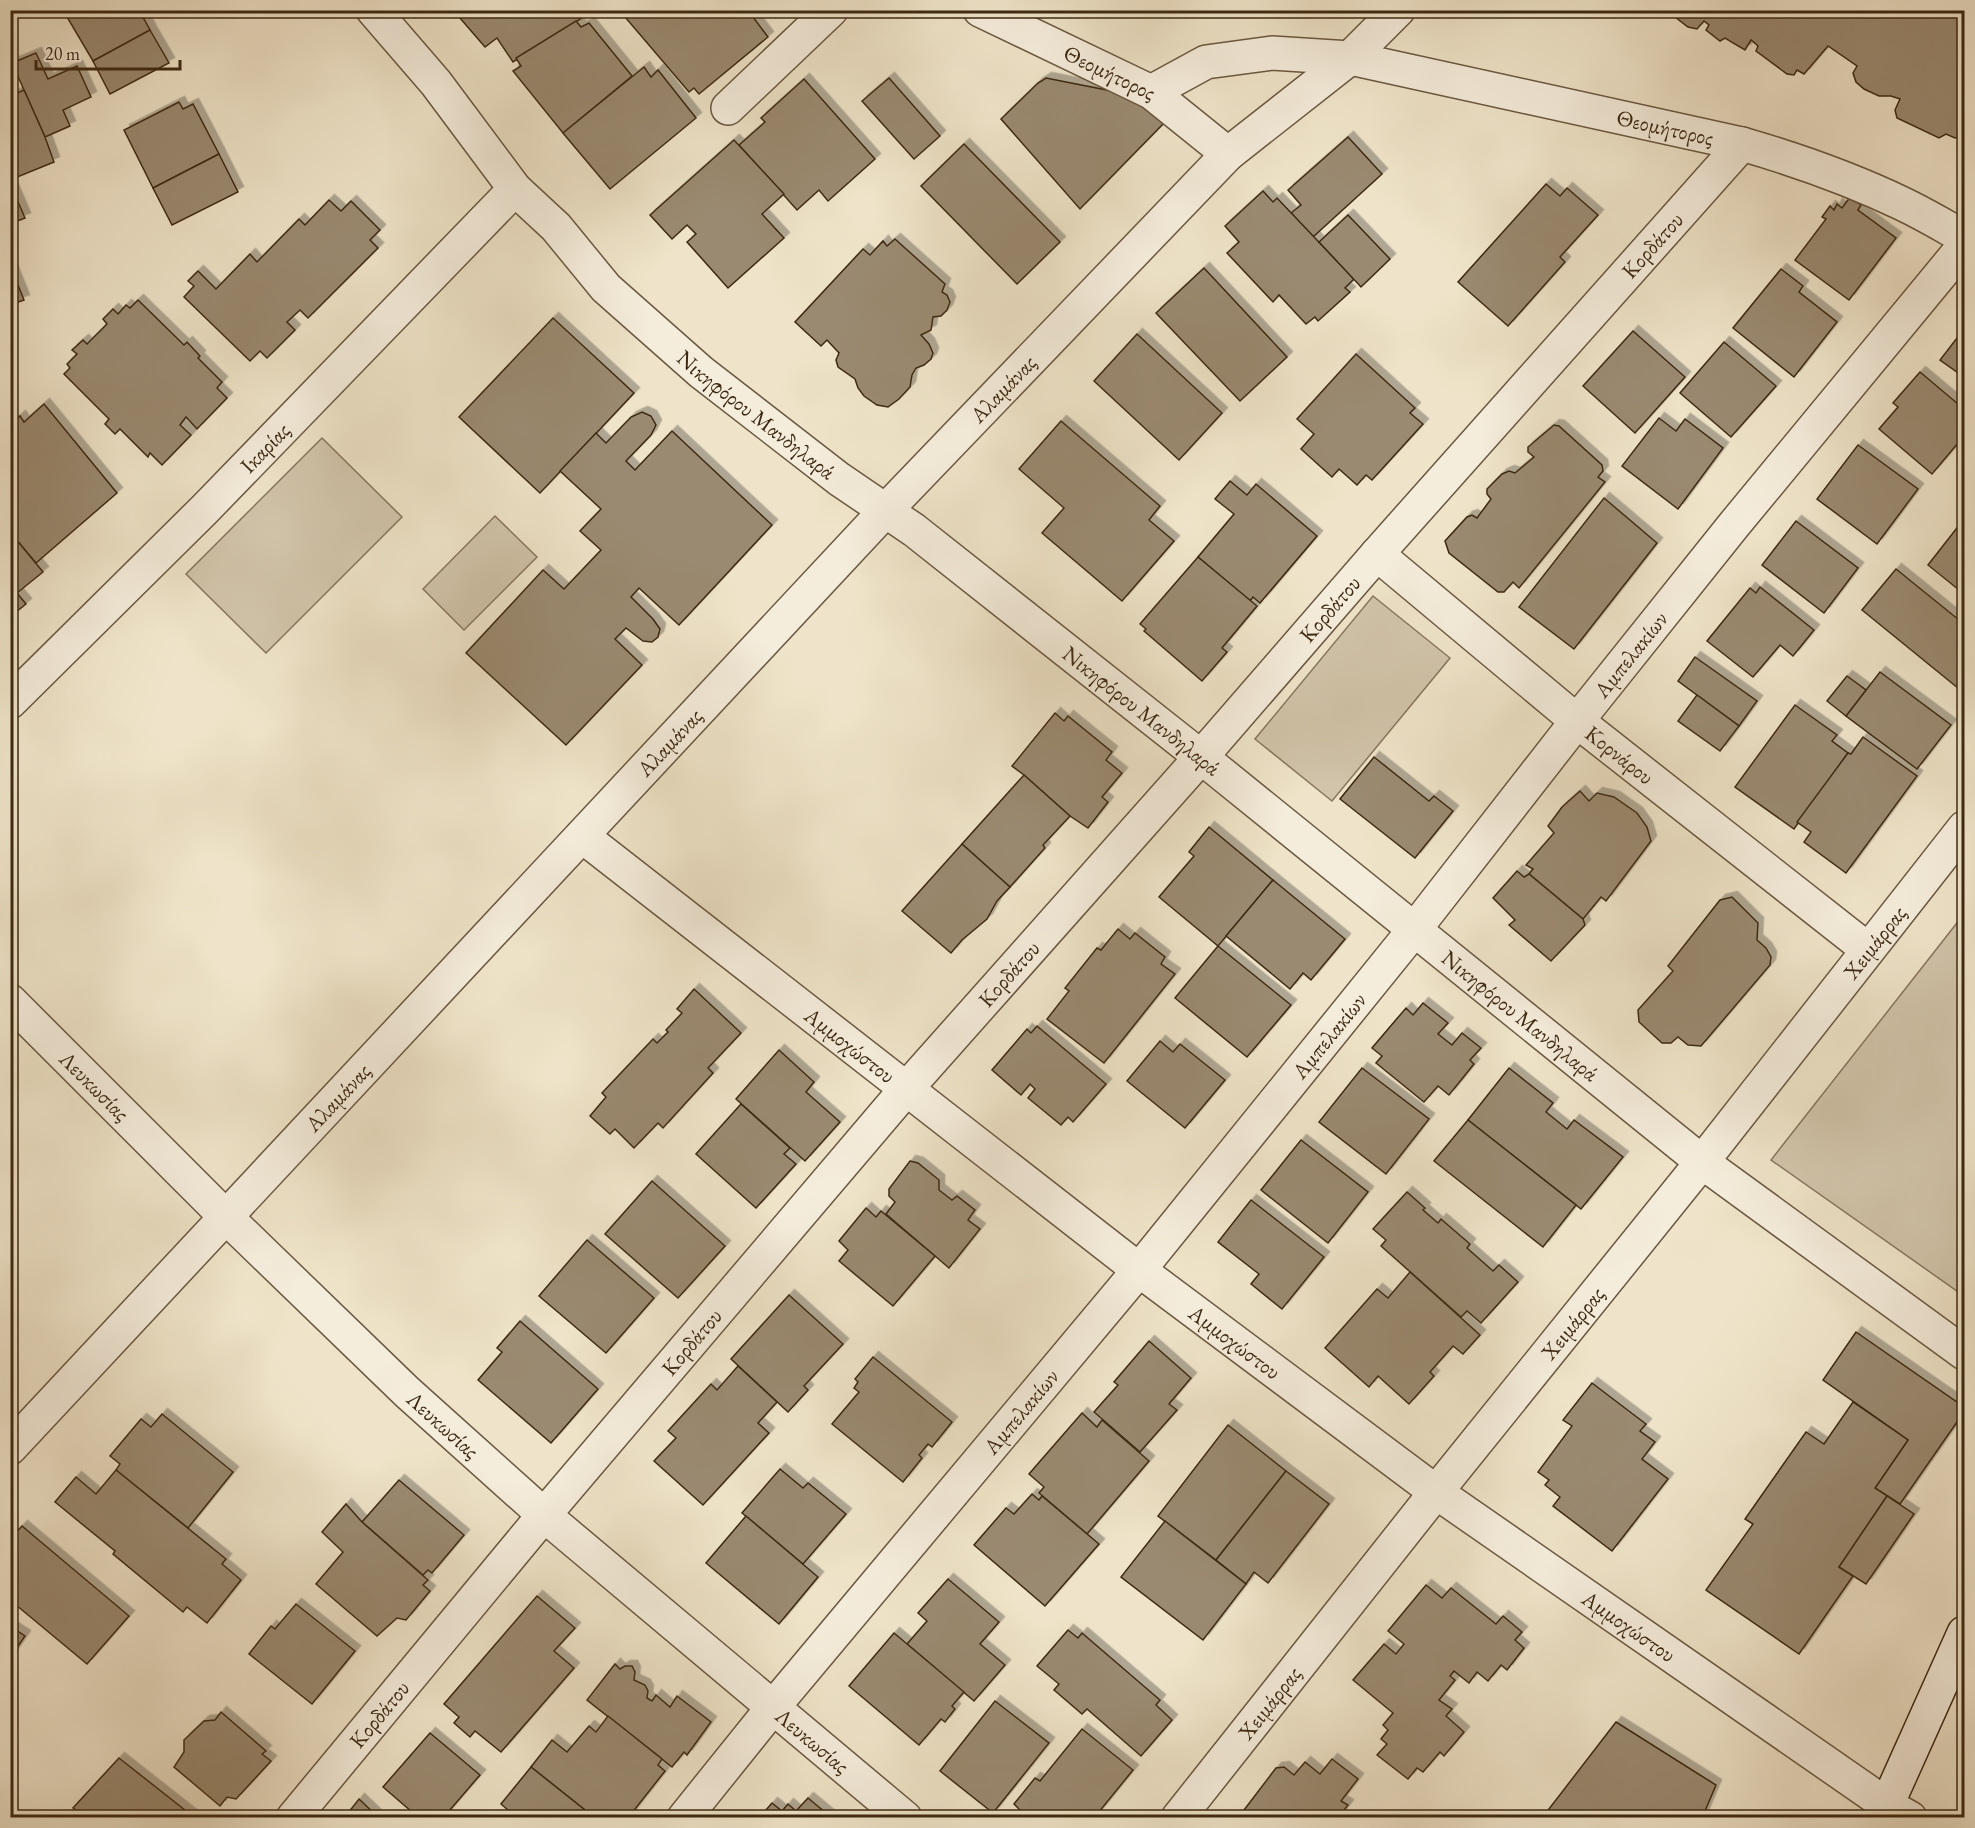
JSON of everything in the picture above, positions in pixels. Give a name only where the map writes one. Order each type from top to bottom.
[{"type":"street","name":"Νικηφόρου Μανδηλαρά","points":[[373,10],[436,83],[515,189],[556,227],[606,288],[701,372],[840,479],[914,530],[1201,757],[1702,1162],[1965,1353]]},
{"type":"street","points":[[728,108],[831,10]]},
{"type":"street","name":"Θεομήτορος","points":[[980,10],[1151,92],[1228,154]]},
{"type":"street","name":"Αλαμάνας","points":[[10,1448],[886,510],[1228,154],[1350,58],[1398,10]]},
{"type":"street","name":"Θεομήτορος","points":[[1151,92],[1206,62],[1272,53],[1350,58],[1742,144],[1842,178],[1903,204],[1965,237]]},
{"type":"street","name":"Κορδάτου","points":[[293,1818],[544,1515],[907,1089],[1377,554],[1742,144]]},
{"type":"street","name":"Ικαρίας","points":[[10,702],[205,509],[515,189]]},
{"type":"street","name":"Αμπελακίων","points":[[684,1818],[774,1706],[1138,1270],[1414,930],[1733,526],[1965,246]]},
{"type":"street","name":"Κορνάρου","points":[[1377,554],[1577,721],[1867,949]]},
{"type":"street","name":"Χειμάρρας","points":[[1178,1818],[1436,1492],[1702,1162],[1867,949],[1965,828]]},
{"type":"street","name":"Αμμοχώστου","points":[[582,836],[1138,1270],[1436,1492],[1893,1813]]},
{"type":"street","name":"Λευκωσίας","points":[[10,1001],[226,1217],[407,1392],[544,1515],[905,1818]]},
{"type":"street","points":[[1893,1813],[1965,1633]]},
{"type":"shaded area","points":[[322,438],[402,517],[266,653],[186,574]]},
{"type":"shaded area","points":[[495,516],[537,557],[464,630],[423,589]]},
{"type":"shaded area","points":[[1373,596],[1450,658],[1332,801],[1255,739]]},
{"type":"shaded area","points":[[1964,914],[1964,1296],[1771,1160]]},
{"type":"building","points":[[64,10],[78,10],[67,17]]},
{"type":"building","points":[[78,10],[139,10],[150,30],[93,61],[67,17]]},
{"type":"building","points":[[453,10],[582,10],[577,14],[582,18],[513,62],[497,38],[485,47]]},
{"type":"building","points":[[630,10],[737,10],[750,13],[768,37],[699,94],[694,88],[689,92],[625,17],[632,13]]},
{"type":"building","points":[[1666,10],[1918,10],[1920,13],[1922,10],[1964,10],[1964,135],[1955,138],[1946,134],[1939,138],[1897,118],[1895,110],[1900,99],[1879,96],[1864,89],[1856,82],[1853,73],[1857,66],[1828,46],[1804,74],[1797,70],[1794,75],[1787,74],[1756,51],[1758,46],[1751,40],[1745,50],[1725,38],[1720,41],[1706,30],[1709,25],[1704,21],[1697,29],[1688,27]]},
{"type":"building","points":[[576,21],[581,27],[589,23],[632,76],[563,133],[513,71],[521,66],[516,58]]},
{"type":"building","points":[[150,30],[169,63],[110,94],[93,61]]},
{"type":"building","points":[[36,53],[48,79],[77,66],[91,97],[63,110],[70,126],[45,137],[12,63]]},
{"type":"building","points":[[644,67],[651,77],[658,70],[696,118],[610,189],[563,133]]},
{"type":"building","points":[[889,78],[940,136],[914,159],[862,101]]},
{"type":"building","points":[[1046,78],[1142,97],[1165,122],[1080,209],[1001,119]]},
{"type":"building","points":[[804,79],[875,159],[828,201],[819,190],[797,210],[739,145],[765,122],[761,118]]},
{"type":"building","points":[[24,90],[54,162],[10,180],[10,96]]},
{"type":"building","points":[[179,102],[183,109],[193,104],[219,154],[153,188],[124,130]]},
{"type":"building","points":[[1348,137],[1382,174],[1313,237],[1291,213],[1301,205],[1288,190]]},
{"type":"building","points":[[734,140],[784,194],[762,214],[784,238],[728,288],[687,242],[696,234],[687,225],[672,239],[650,215]]},
{"type":"building","points":[[964,144],[1060,242],[1017,284],[921,186]]},
{"type":"building","points":[[219,154],[238,192],[172,225],[153,188]]},
{"type":"building","points":[[10,183],[25,218],[10,224]]},
{"type":"building","points":[[1546,184],[1560,196],[1567,188],[1598,215],[1560,257],[1565,262],[1508,326],[1458,282]]},
{"type":"building","points":[[1263,191],[1273,202],[1277,198],[1354,279],[1345,288],[1350,292],[1318,321],[1315,317],[1306,324],[1279,295],[1273,302],[1227,253],[1239,242],[1225,226]]},
{"type":"building","points":[[1850,197],[1861,205],[1858,210],[1896,238],[1849,300],[1795,260],[1826,219],[1822,217],[1830,206],[1834,210],[1837,204],[1842,208]]},
{"type":"building","points":[[329,200],[341,211],[351,201],[380,230],[370,240],[378,248],[308,318],[300,310],[287,322],[295,330],[267,358],[260,351],[250,361],[184,297],[194,286],[188,281],[198,271],[216,289],[250,254],[257,262],[299,219],[305,225]]},
{"type":"building","points":[[1348,215],[1390,259],[1361,287],[1319,242]]},
{"type":"building","points":[[895,239],[945,284],[942,292],[947,295],[950,302],[947,310],[941,316],[933,317],[931,330],[921,335],[933,353],[931,359],[916,368],[910,387],[888,407],[877,405],[864,396],[855,379],[838,367],[836,360],[839,353],[827,340],[821,346],[795,322],[863,249],[870,255],[883,241],[887,246]]},
{"type":"building","points":[[10,265],[24,300],[10,305]]},
{"type":"building","points":[[1204,268],[1287,357],[1240,401],[1156,313]]},
{"type":"building","points":[[1781,269],[1803,286],[1799,292],[1837,322],[1794,377],[1733,328]]},
{"type":"building","points":[[138,300],[184,345],[187,342],[200,356],[198,358],[222,382],[217,388],[227,398],[197,429],[186,417],[180,425],[191,435],[162,465],[150,453],[148,457],[120,429],[115,434],[105,424],[109,419],[64,374],[70,368],[67,364],[77,354],[72,350],[83,340],[87,344],[107,324],[103,319],[113,309],[118,314],[126,305],[130,308]]},
{"type":"building","points":[[553,318],[634,393],[540,493],[459,417]]},
{"type":"building","points":[[1964,329],[1964,377],[1940,360]]},
{"type":"building","points":[[1633,331],[1685,377],[1635,433],[1583,386]]},
{"type":"building","points":[[1137,334],[1222,413],[1179,460],[1094,381]]},
{"type":"building","points":[[1724,342],[1776,386],[1731,437],[1680,393]]},
{"type":"building","points":[[1356,354],[1415,408],[1410,413],[1423,424],[1372,480],[1366,475],[1357,485],[1339,469],[1332,477],[1301,449],[1314,434],[1297,419]]},
{"type":"building","points":[[1920,372],[1964,409],[1964,436],[1932,474],[1879,429],[1898,407],[1893,403]]},
{"type":"building","points":[[44,404],[117,493],[36,563],[10,532],[10,425],[20,416],[24,422]]},
{"type":"building","points":[[642,412],[651,416],[656,425],[651,435],[626,461],[635,470],[672,431],[772,525],[679,625],[639,588],[631,597],[660,629],[658,637],[652,642],[643,641],[626,628],[615,639],[642,665],[566,745],[466,653],[543,570],[564,589],[601,550],[580,531],[601,509],[560,471],[596,433],[606,443],[631,417]]},
{"type":"building","points":[[1659,418],[1676,431],[1685,419],[1723,448],[1678,509],[1622,466]]},
{"type":"building","points":[[1061,421],[1160,506],[1149,520],[1174,541],[1122,601],[1042,533],[1064,508],[1019,469]]},
{"type":"building","points":[[1554,425],[1559,426],[1602,465],[1603,471],[1598,477],[1605,482],[1519,588],[1513,582],[1504,592],[1498,592],[1449,553],[1445,541],[1467,517],[1472,515],[1477,518],[1491,499],[1487,494],[1487,489],[1502,474],[1509,471],[1515,473],[1534,457],[1528,452],[1528,447]]},
{"type":"building","points":[[1858,445],[1918,489],[1877,544],[1817,499]]},
{"type":"building","points":[[1230,481],[1247,495],[1256,484],[1317,536],[1260,603],[1253,597],[1250,601],[1198,557],[1234,514],[1215,499]]},
{"type":"building","points":[[1604,498],[1657,543],[1574,649],[1519,607]]},
{"type":"building","points":[[1964,519],[1964,594],[1928,565]]},
{"type":"building","points":[[1796,521],[1858,568],[1824,613],[1762,565]]},
{"type":"building","points":[[10,532],[43,572],[17,593],[26,604],[10,617]]},
{"type":"building","points":[[1198,557],[1257,606],[1222,648],[1227,652],[1202,681],[1144,631],[1146,629],[1140,624]]},
{"type":"building","points":[[1896,569],[1964,624],[1964,693],[1862,610]]},
{"type":"building","points":[[1760,587],[1814,630],[1793,656],[1780,645],[1753,677],[1707,641],[1750,588],[1756,593]]},
{"type":"building","points":[[1695,657],[1757,701],[1739,726],[1678,681]]},
{"type":"building","points":[[1880,672],[1951,725],[1917,769],[1846,716]]},
{"type":"building","points":[[1847,676],[1866,690],[1846,716],[1827,701]]},
{"type":"building","points":[[1697,695],[1739,726],[1720,751],[1678,721]]},
{"type":"building","points":[[1795,705],[1837,735],[1832,741],[1848,753],[1794,829],[1735,787]]},
{"type":"building","points":[[1055,713],[1064,721],[1068,716],[1112,752],[1106,760],[1122,773],[1102,797],[1108,802],[1088,828],[1070,816],[1012,766]]},
{"type":"building","points":[[1863,737],[1917,776],[1846,873],[1804,842],[1811,832],[1797,822],[1848,753],[1851,754]]},
{"type":"building","points":[[1374,757],[1429,801],[1434,796],[1453,811],[1415,858],[1340,799]]},
{"type":"building","points":[[1024,775],[1070,816],[1043,845],[1045,848],[1010,887],[962,844]]},
{"type":"building","points":[[1580,791],[1589,801],[1597,793],[1614,797],[1637,813],[1647,827],[1651,841],[1606,901],[1601,897],[1583,919],[1529,874],[1533,869],[1526,865],[1554,833],[1548,826],[1562,807]]},
{"type":"building","points":[[1209,827],[1273,880],[1218,946],[1159,897],[1194,856],[1189,852]]},
{"type":"building","points":[[962,844],[1010,887],[997,901],[987,919],[962,940],[951,953],[902,911]]},
{"type":"building","points":[[1517,871],[1524,877],[1529,874],[1583,919],[1585,925],[1551,961],[1509,925],[1515,920],[1493,898]]},
{"type":"building","points":[[1273,880],[1345,939],[1311,980],[1303,973],[1290,989],[1226,936]]},
{"type":"building","points":[[1732,897],[1758,923],[1757,940],[1766,948],[1771,957],[1770,965],[1701,1046],[1688,1045],[1678,1037],[1671,1043],[1662,1043],[1639,1022],[1638,1010],[1673,971],[1668,966],[1720,900]]},
{"type":"building","points":[[1118,929],[1130,939],[1135,933],[1165,957],[1161,964],[1175,974],[1104,1063],[1047,1019],[1069,991],[1065,988],[1097,948],[1101,950]]},
{"type":"building","points":[[1218,946],[1291,1005],[1247,1057],[1175,998]]},
{"type":"building","points":[[694,989],[741,1033],[708,1068],[713,1073],[663,1128],[658,1123],[634,1148],[615,1129],[610,1134],[590,1116],[606,1097],[602,1093],[653,1039],[657,1043],[668,1032],[666,1030],[682,1013],[677,1009]]},
{"type":"building","points":[[1423,1003],[1448,1023],[1438,1034],[1452,1045],[1462,1033],[1481,1048],[1470,1060],[1474,1064],[1449,1095],[1438,1086],[1424,1102],[1376,1063],[1382,1056],[1372,1048],[1406,1008],[1413,1015]]},
{"type":"building","points":[[1037,1026],[1106,1084],[1073,1122],[1068,1117],[1061,1125],[1028,1098],[1035,1089],[1030,1084],[1021,1095],[992,1070],[1027,1029],[1031,1033]]},
{"type":"building","points":[[1160,1041],[1173,1052],[1180,1044],[1225,1080],[1185,1128],[1127,1081]]},
{"type":"building","points":[[779,1050],[814,1082],[806,1092],[840,1122],[805,1161],[736,1099]]},
{"type":"building","points":[[1362,1068],[1429,1119],[1386,1174],[1319,1122]]},
{"type":"building","points":[[1509,1068],[1553,1103],[1546,1112],[1567,1129],[1574,1120],[1623,1157],[1581,1209],[1468,1120]]},
{"type":"building","points":[[741,1104],[790,1148],[784,1154],[796,1164],[756,1208],[696,1154]]},
{"type":"building","points":[[1468,1120],[1576,1205],[1543,1247],[1434,1161]]},
{"type":"building","points":[[1301,1140],[1368,1192],[1328,1243],[1261,1190]]},
{"type":"building","points":[[910,1161],[918,1163],[939,1180],[939,1190],[952,1200],[957,1196],[975,1210],[968,1220],[980,1229],[949,1268],[886,1214],[895,1202],[889,1196],[889,1189]]},
{"type":"building","points":[[652,1181],[725,1246],[678,1298],[605,1234]]},
{"type":"building","points":[[1407,1192],[1438,1223],[1441,1219],[1470,1244],[1467,1248],[1493,1271],[1499,1265],[1518,1282],[1481,1323],[1467,1311],[1461,1317],[1381,1246],[1386,1240],[1373,1229]]},
{"type":"building","points":[[1251,1200],[1324,1257],[1282,1309],[1251,1284],[1259,1274],[1218,1242]]},
{"type":"building","points":[[866,1208],[876,1217],[881,1211],[935,1256],[893,1306],[839,1261],[848,1250],[839,1241]]},
{"type":"building","points":[[587,1240],[654,1298],[606,1353],[539,1296]]},
{"type":"building","points":[[1410,1272],[1480,1335],[1463,1354],[1453,1346],[1430,1372],[1434,1376],[1409,1404],[1378,1376],[1369,1387],[1325,1348],[1377,1289],[1388,1298]]},
{"type":"building","points":[[789,1295],[843,1344],[804,1386],[808,1390],[788,1412],[731,1359]]},
{"type":"building","points":[[520,1321],[598,1389],[551,1443],[478,1380],[502,1352],[497,1348]]},
{"type":"building","points":[[1856,1332],[1964,1407],[1964,1412],[1900,1504],[1875,1488],[1908,1440],[1823,1380]]},
{"type":"building","points":[[1149,1341],[1191,1378],[1169,1404],[1177,1410],[1140,1452],[1094,1412],[1118,1385],[1114,1382]]},
{"type":"building","points":[[873,1357],[952,1422],[932,1447],[928,1444],[919,1455],[922,1458],[903,1482],[832,1424],[859,1392],[854,1388],[858,1382],[855,1379]]},
{"type":"building","points":[[738,1366],[777,1402],[758,1423],[769,1433],[703,1505],[654,1461],[676,1438],[668,1431],[711,1384],[717,1390]]},
{"type":"building","points":[[1592,1383],[1646,1424],[1640,1431],[1655,1442],[1642,1459],[1668,1479],[1612,1551],[1553,1506],[1560,1497],[1545,1485],[1549,1480],[1538,1472],[1572,1426],[1563,1420]]},
{"type":"building","points":[[1853,1402],[1908,1440],[1875,1488],[1887,1496],[1839,1567],[1853,1576],[1799,1654],[1706,1590],[1753,1524],[1745,1519],[1806,1432],[1824,1444]]},
{"type":"building","points":[[1082,1413],[1097,1427],[1102,1420],[1149,1461],[1087,1534],[1039,1493],[1044,1487],[1029,1474]]},
{"type":"building","points":[[162,1414],[233,1472],[188,1528],[116,1470],[120,1464],[110,1456],[141,1419],[151,1427]]},
{"type":"building","points":[[1228,1425],[1286,1471],[1216,1560],[1158,1516]]},
{"type":"building","points":[[780,1469],[803,1488],[808,1483],[846,1514],[803,1564],[742,1513]]},
{"type":"building","points":[[116,1470],[226,1559],[222,1564],[241,1580],[207,1623],[187,1607],[183,1612],[113,1554],[115,1551],[55,1502],[76,1477],[96,1494]]},
{"type":"building","points":[[1286,1471],[1329,1504],[1268,1583],[1254,1572],[1246,1584],[1216,1560]]},
{"type":"building","points":[[399,1480],[464,1535],[432,1573],[428,1570],[423,1575],[362,1522]]},
{"type":"building","points":[[1032,1494],[1039,1500],[1042,1496],[1099,1544],[1045,1606],[974,1545],[1006,1508],[1014,1514]]},
{"type":"building","points":[[1887,1496],[1914,1514],[1866,1584],[1839,1567]]},
{"type":"building","points":[[346,1504],[362,1522],[428,1580],[423,1585],[430,1591],[406,1620],[397,1618],[377,1636],[316,1584],[343,1552],[322,1532]]},
{"type":"building","points":[[746,1516],[818,1577],[779,1624],[706,1563]]},
{"type":"building","points":[[1165,1521],[1246,1584],[1203,1640],[1121,1577]]},
{"type":"building","points":[[22,1526],[129,1616],[87,1664],[10,1600],[10,1539]]},
{"type":"building","points":[[948,1579],[999,1622],[980,1644],[1005,1665],[974,1701],[907,1644],[927,1621],[918,1613]]},
{"type":"building","points":[[1426,1585],[1442,1598],[1451,1588],[1496,1624],[1503,1616],[1522,1632],[1515,1640],[1524,1648],[1507,1670],[1501,1665],[1488,1681],[1477,1672],[1469,1683],[1454,1671],[1450,1676],[1455,1680],[1439,1700],[1452,1709],[1446,1716],[1464,1732],[1444,1756],[1440,1752],[1423,1772],[1417,1768],[1408,1779],[1377,1755],[1387,1744],[1381,1739],[1388,1730],[1383,1725],[1393,1713],[1353,1680],[1384,1644],[1396,1654],[1404,1644],[1388,1631]]},
{"type":"building","points":[[537,1596],[575,1628],[554,1651],[574,1668],[501,1752],[475,1731],[470,1737],[454,1723],[459,1717],[444,1704]]},
{"type":"building","points":[[296,1604],[355,1651],[312,1704],[249,1654],[271,1626],[275,1629]]},
{"type":"building","points":[[10,1626],[25,1636],[10,1658]]},
{"type":"building","points":[[1068,1630],[1078,1638],[1082,1633],[1160,1700],[1156,1705],[1172,1720],[1141,1756],[1087,1709],[1082,1714],[1054,1690],[1059,1684],[1037,1666]]},
{"type":"building","points":[[894,1633],[964,1692],[952,1706],[955,1709],[945,1722],[941,1719],[919,1745],[849,1686]]},
{"type":"building","points":[[615,1664],[620,1669],[632,1666],[635,1672],[634,1680],[645,1685],[648,1691],[647,1698],[652,1701],[656,1695],[670,1707],[677,1696],[711,1722],[687,1755],[684,1752],[672,1767],[587,1700]]},
{"type":"building","points":[[995,1701],[1049,1743],[993,1813],[940,1771]]},
{"type":"building","points":[[221,1712],[266,1751],[262,1754],[271,1761],[236,1799],[227,1797],[220,1806],[174,1767],[184,1752],[184,1740],[204,1721],[215,1720]]},
{"type":"building","points":[[608,1716],[662,1759],[658,1765],[665,1771],[628,1818],[595,1818],[531,1767],[552,1740],[567,1752],[589,1726],[596,1732]]},
{"type":"building","points":[[1616,1722],[1716,1785],[1702,1818],[1542,1818]]},
{"type":"building","points":[[1082,1729],[1133,1770],[1094,1818],[1015,1818],[1020,1810],[1014,1804],[1035,1778],[1040,1781]]},
{"type":"building","points":[[430,1733],[480,1775],[443,1818],[419,1818],[383,1787]]},
{"type":"building","points":[[119,1758],[195,1818],[125,1818],[115,1811],[106,1818],[87,1818],[73,1808]]},
{"type":"building","points":[[1332,1759],[1358,1779],[1341,1801],[1348,1805],[1338,1818],[1242,1818],[1241,1814],[1276,1768],[1284,1767],[1294,1775],[1305,1762],[1320,1774]]},
{"type":"building","points":[[531,1767],[595,1818],[517,1818],[501,1804]]},
{"type":"building","points":[[808,1798],[832,1818],[759,1818],[772,1803],[782,1811],[788,1804],[796,1811]]},
{"type":"building","points":[[359,1799],[379,1818],[344,1818]]}]
